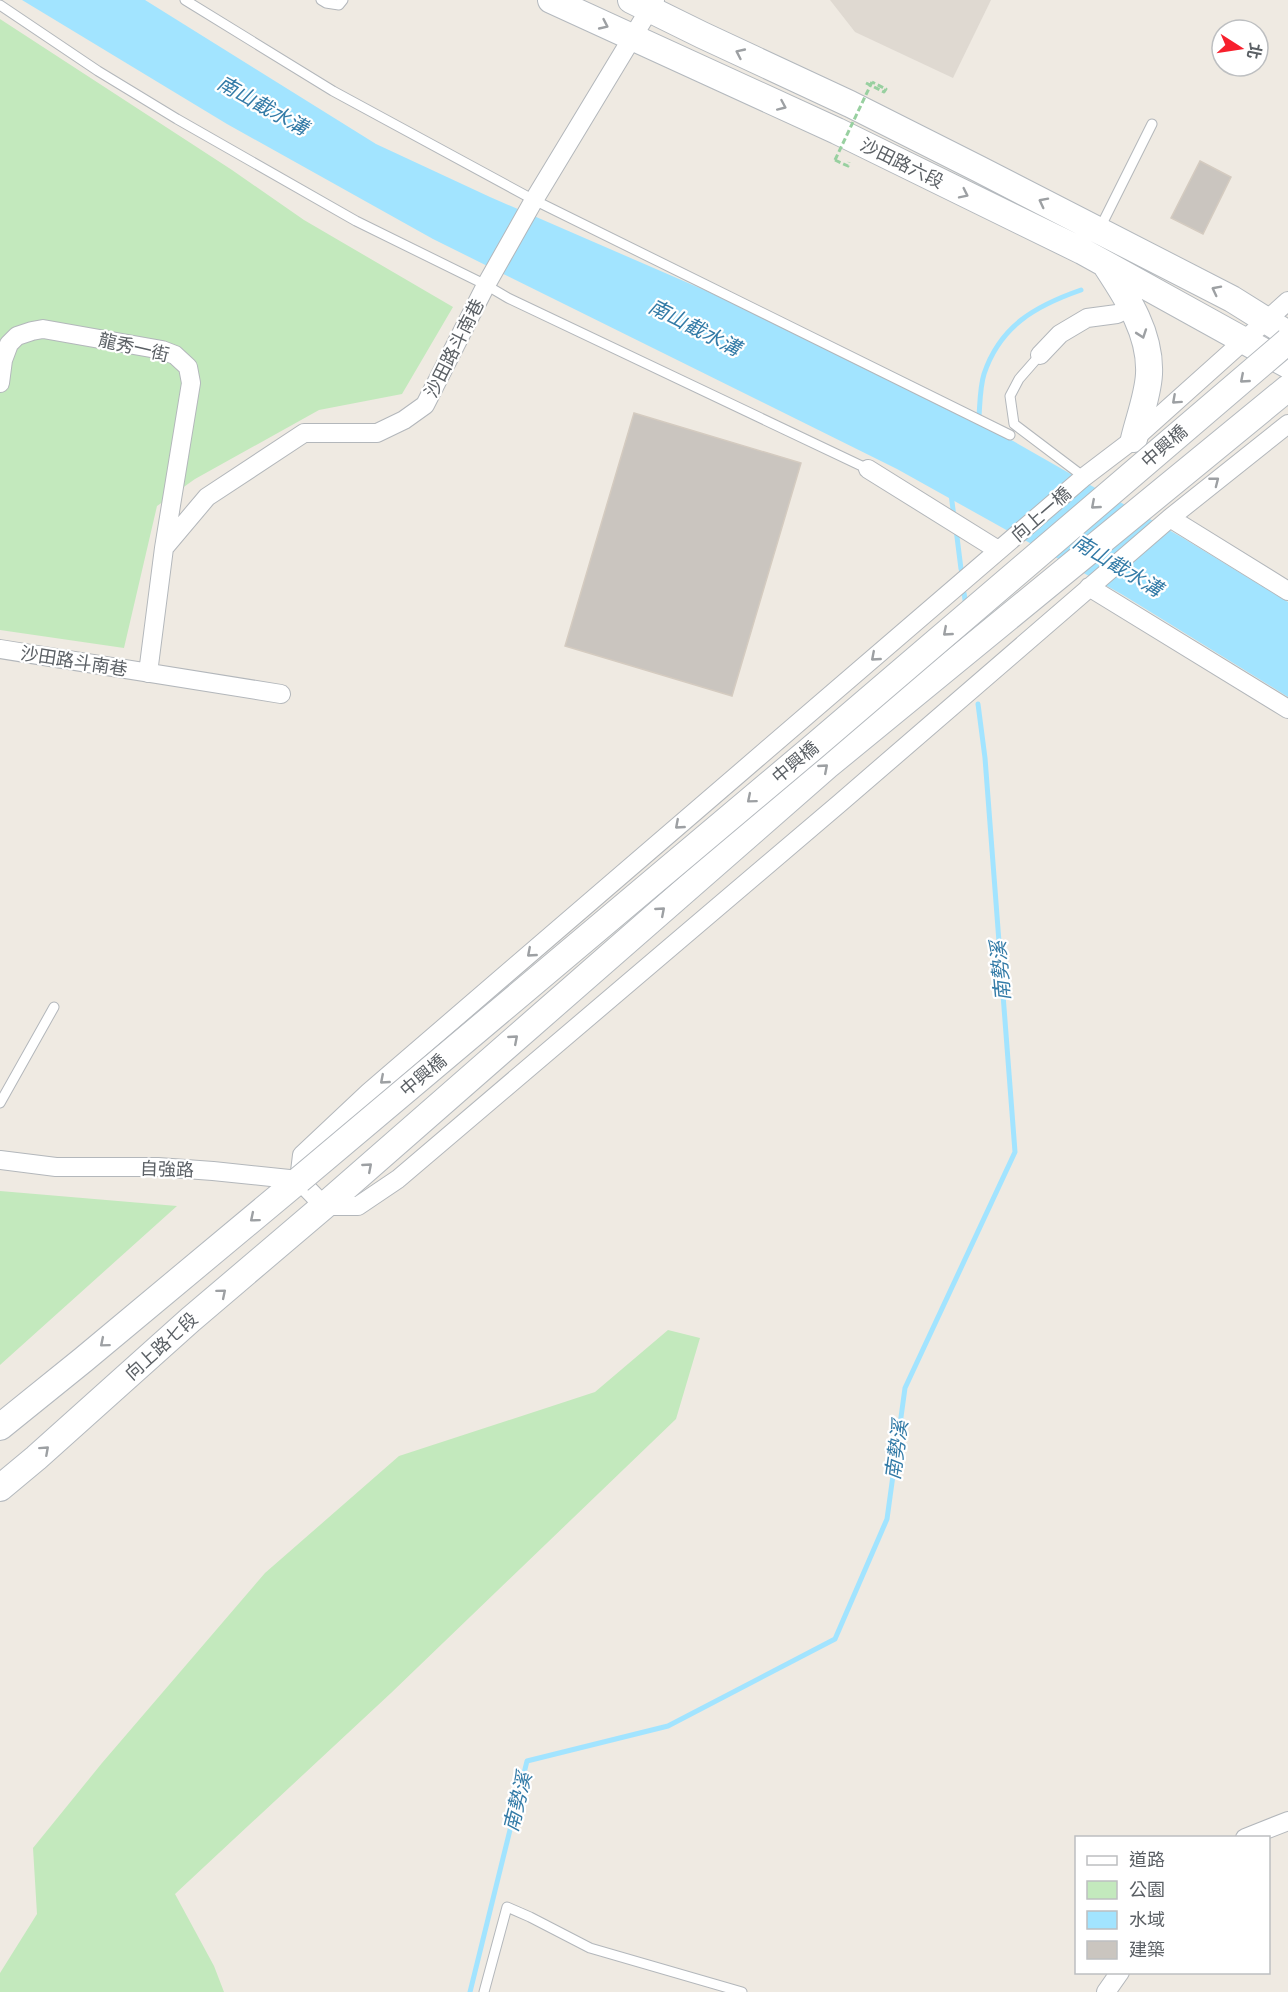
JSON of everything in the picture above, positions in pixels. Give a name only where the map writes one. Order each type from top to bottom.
[{"type":"main road","name":"沙田路六段","points":[[551,0],[837,131],[1105,264],[1288,365]]},
{"type":"main road","name":"沙田路六段","points":[[645,4],[850,104],[1232,298],[1288,334]]},
{"type":"main road","points":[[1105,264],[1133,306],[1149,354],[1149,377],[1134,439]]},
{"type":"main road","name":"中興橋","points":[[298,1180],[802,756],[1288,340]]},
{"type":"main road","name":"中興橋","points":[[324,1206],[827,766],[1288,388]]},
{"type":"main road","name":"向上路七段","points":[[0,1426],[83,1360],[298,1180]]},
{"type":"main road","name":"向上路七段","points":[[0,1488],[190,1320],[324,1206]]},
{"type":"street","name":"沙田路斗南巷","points":[[148,673],[164,548],[207,497],[304,433],[377,433],[404,420],[425,405],[486,285],[534,200],[633,38],[645,4]]},
{"type":"street","points":[[1084,477],[1134,439],[1288,301]]},
{"type":"street","points":[[1040,356],[1060,334],[1087,318],[1117,314],[1133,306]]},
{"type":"street","name":"龍秀一街","points":[[0,383],[3,360],[9,344],[17,336],[43,329],[162,350],[175,355],[188,367],[190,398],[164,548]]},
{"type":"street","points":[[298,1180],[324,1206],[358,1206],[398,1179],[1170,518],[1288,424]]},
{"type":"street","points":[[868,469],[998,550]]},
{"type":"street","name":"向上一橋","points":[[298,1180],[302,1155],[361,1100],[1084,477]]},
{"type":"street","points":[[1170,518],[1288,591]]},
{"type":"street","points":[[1089,587],[1288,709]]},
{"type":"street","name":"沙田路斗南巷","points":[[0,649],[281,694]]},
{"type":"street","name":"自強路","points":[[0,1160],[56,1167],[158,1167],[298,1180]]},
{"type":"street","points":[[1250,1836],[1288,1821]]},
{"type":"street","points":[[1106,1992],[1119,1974]]},
{"type":"lane","points":[[185,0],[333,91],[534,200],[1010,435]]},
{"type":"lane","points":[[321,0],[326,3],[339,4],[343,0]]},
{"type":"lane","points":[[0,5],[98,71],[177,119],[356,221],[508,298],[868,469]]},
{"type":"lane","points":[[1099,230],[1152,124]]},
{"type":"lane","points":[[1040,356],[1019,379],[1010,396],[1014,424],[1084,477]]},
{"type":"lane","points":[[0,1103],[54,1007]]},
{"type":"lane","points":[[484,1992],[507,1907],[590,1948],[742,1992]]},
{"type":"path","points":[[832,154],[850,162],[848,166],[834,160],[872,82],[886,89],[884,92],[866,83]]},
{"type":"shaded area","points":[[830,0],[991,0],[953,78],[855,32]]},
{"type":"green space","points":[[0,19],[232,170],[304,220],[453,307],[402,394],[319,410],[195,479],[157,506],[124,648],[0,630]]},
{"type":"green space","points":[[0,1191],[177,1206],[0,1365]]},
{"type":"green space","points":[[668,1330],[700,1338],[676,1419],[391,1693],[175,1894],[214,1966],[224,1992],[0,1992],[0,1973],[37,1914],[33,1848],[102,1763],[265,1573],[399,1456],[595,1392]]},
{"type":"water","name":"南山截水溝","points":[[22,0],[145,0],[376,144],[490,197],[709,292],[999,433],[1183,538],[1288,602],[1288,697],[1123,595],[897,469],[433,239],[227,124]]},
{"type":"building","points":[[1200,161],[1231,177],[1203,234],[1171,218]]},
{"type":"building","points":[[634,413],[801,463],[732,696],[565,646]]},
{"type":"waterway","name":"南勢溪","points":[[979,416],[984,374],[999,343],[1021,320],[1034,311],[1081,290]]},
{"type":"waterway","name":"南勢溪","points":[[951,494],[954,517]]},
{"type":"waterway","name":"南勢溪","points":[[956,529],[961,569]]},
{"type":"waterway","name":"南勢溪","points":[[964,593],[966,606]]},
{"type":"waterway","name":"南勢溪","points":[[470,1992],[527,1761],[668,1726],[835,1639],[887,1519],[905,1388],[1015,1152],[985,758],[978,704]]}]
